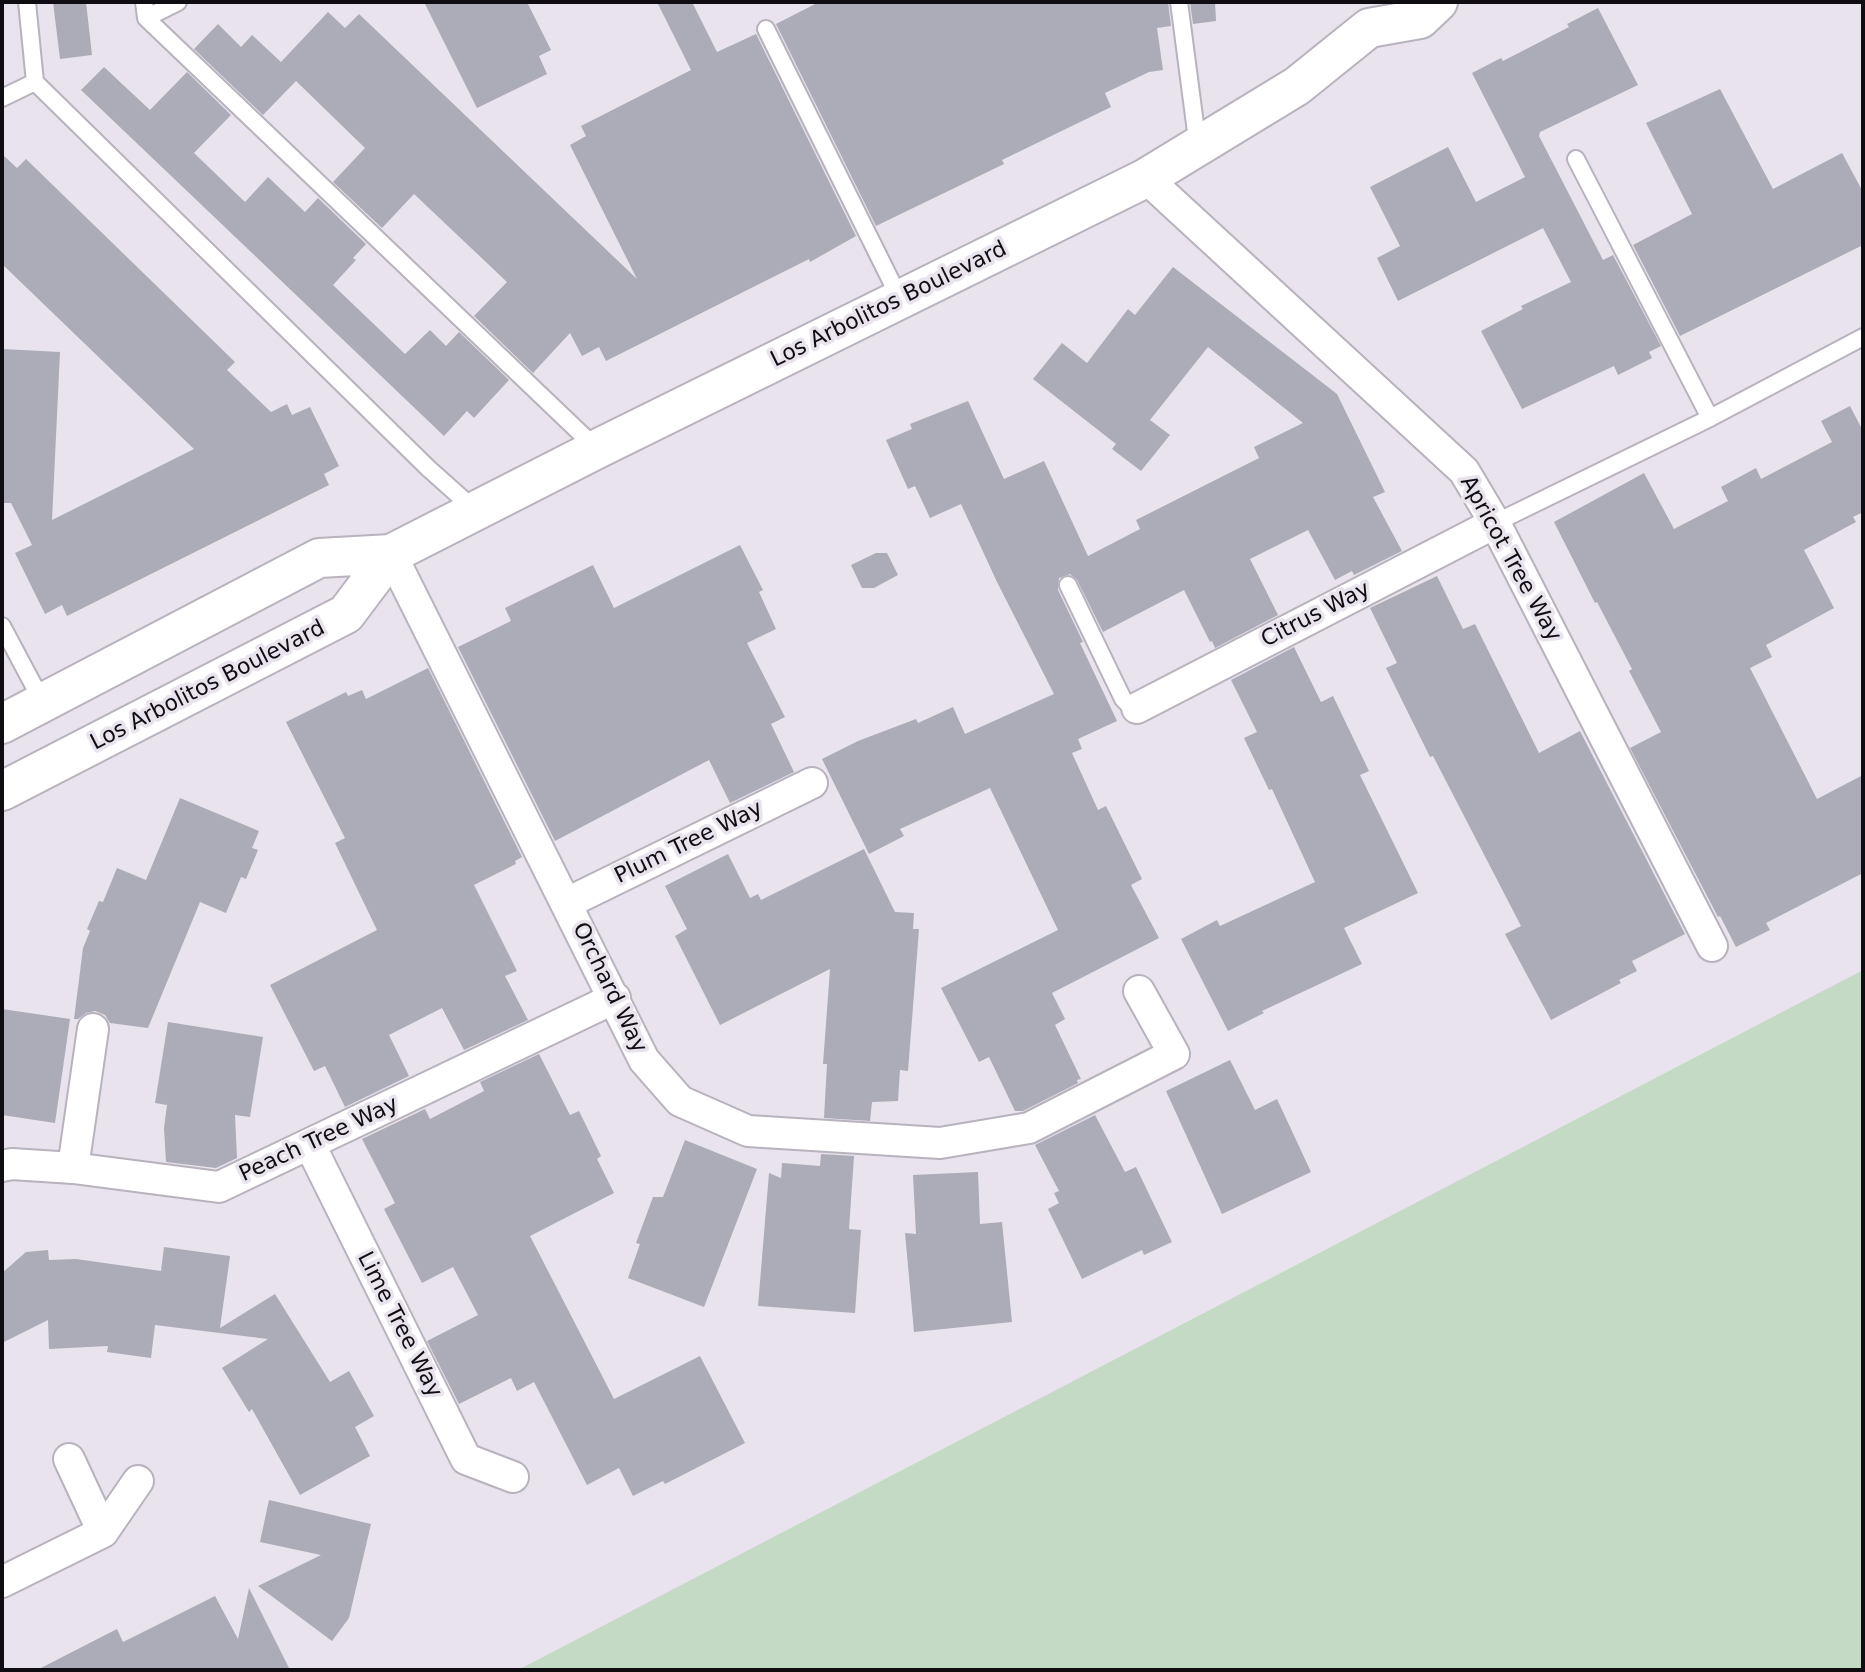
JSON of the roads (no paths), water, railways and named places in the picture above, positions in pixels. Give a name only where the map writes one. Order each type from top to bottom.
[{"type":"street","name":"Los Arbolitos Boulevard","points":[[2,724],[319,558],[391,554],[1146,178],[1297,86],[1372,15],[1420,19],[1438,2]]},
{"type":"street","name":"Apricot Tree Way","points":[[1146,178],[1458,465],[1475,487],[1712,946]]},
{"type":"street","name":"Citrus Way","points":[[1137,708],[1495,523]]},
{"type":"street","name":"Los Arbolitos Boulevard","points":[[2,791],[346,614],[391,554]]},
{"type":"street","name":"Orchard Way","points":[[391,554],[644,1060],[680,1101],[748,1131],[940,1143],[1029,1128],[1174,1054],[1139,991]]},
{"type":"street","name":"Plum Tree Way","points":[[567,903],[812,783]]},
{"type":"street","name":"Peach Tree Way","points":[[2,1166],[73,1168],[219,1187],[615,998]]},
{"type":"street","points":[[73,1168],[93,1029]]},
{"type":"street","name":"Lime Tree Way","points":[[310,1145],[466,1459],[513,1477]]},
{"type":"street","points":[[69,1459],[103,1532]]},
{"type":"street","points":[[2,1582],[103,1532],[138,1481]]},
{"type":"lane","points":[[27,2],[35,82],[428,468],[477,511]]},
{"type":"lane","points":[[145,10],[178,2]]},
{"type":"lane","points":[[1179,2],[1198,147]]},
{"type":"lane","points":[[145,10],[597,449]]},
{"type":"lane","points":[[766,29],[900,299]]},
{"type":"lane","points":[[2,98],[35,82]]},
{"type":"lane","points":[[1576,159],[1710,418]]},
{"type":"lane","points":[[1495,523],[1710,418],[1863,337]]},
{"type":"lane","points":[[1068,585],[1123,699],[1131,707],[1137,708]]},
{"type":"lane","points":[[2,626],[43,704]]}]
